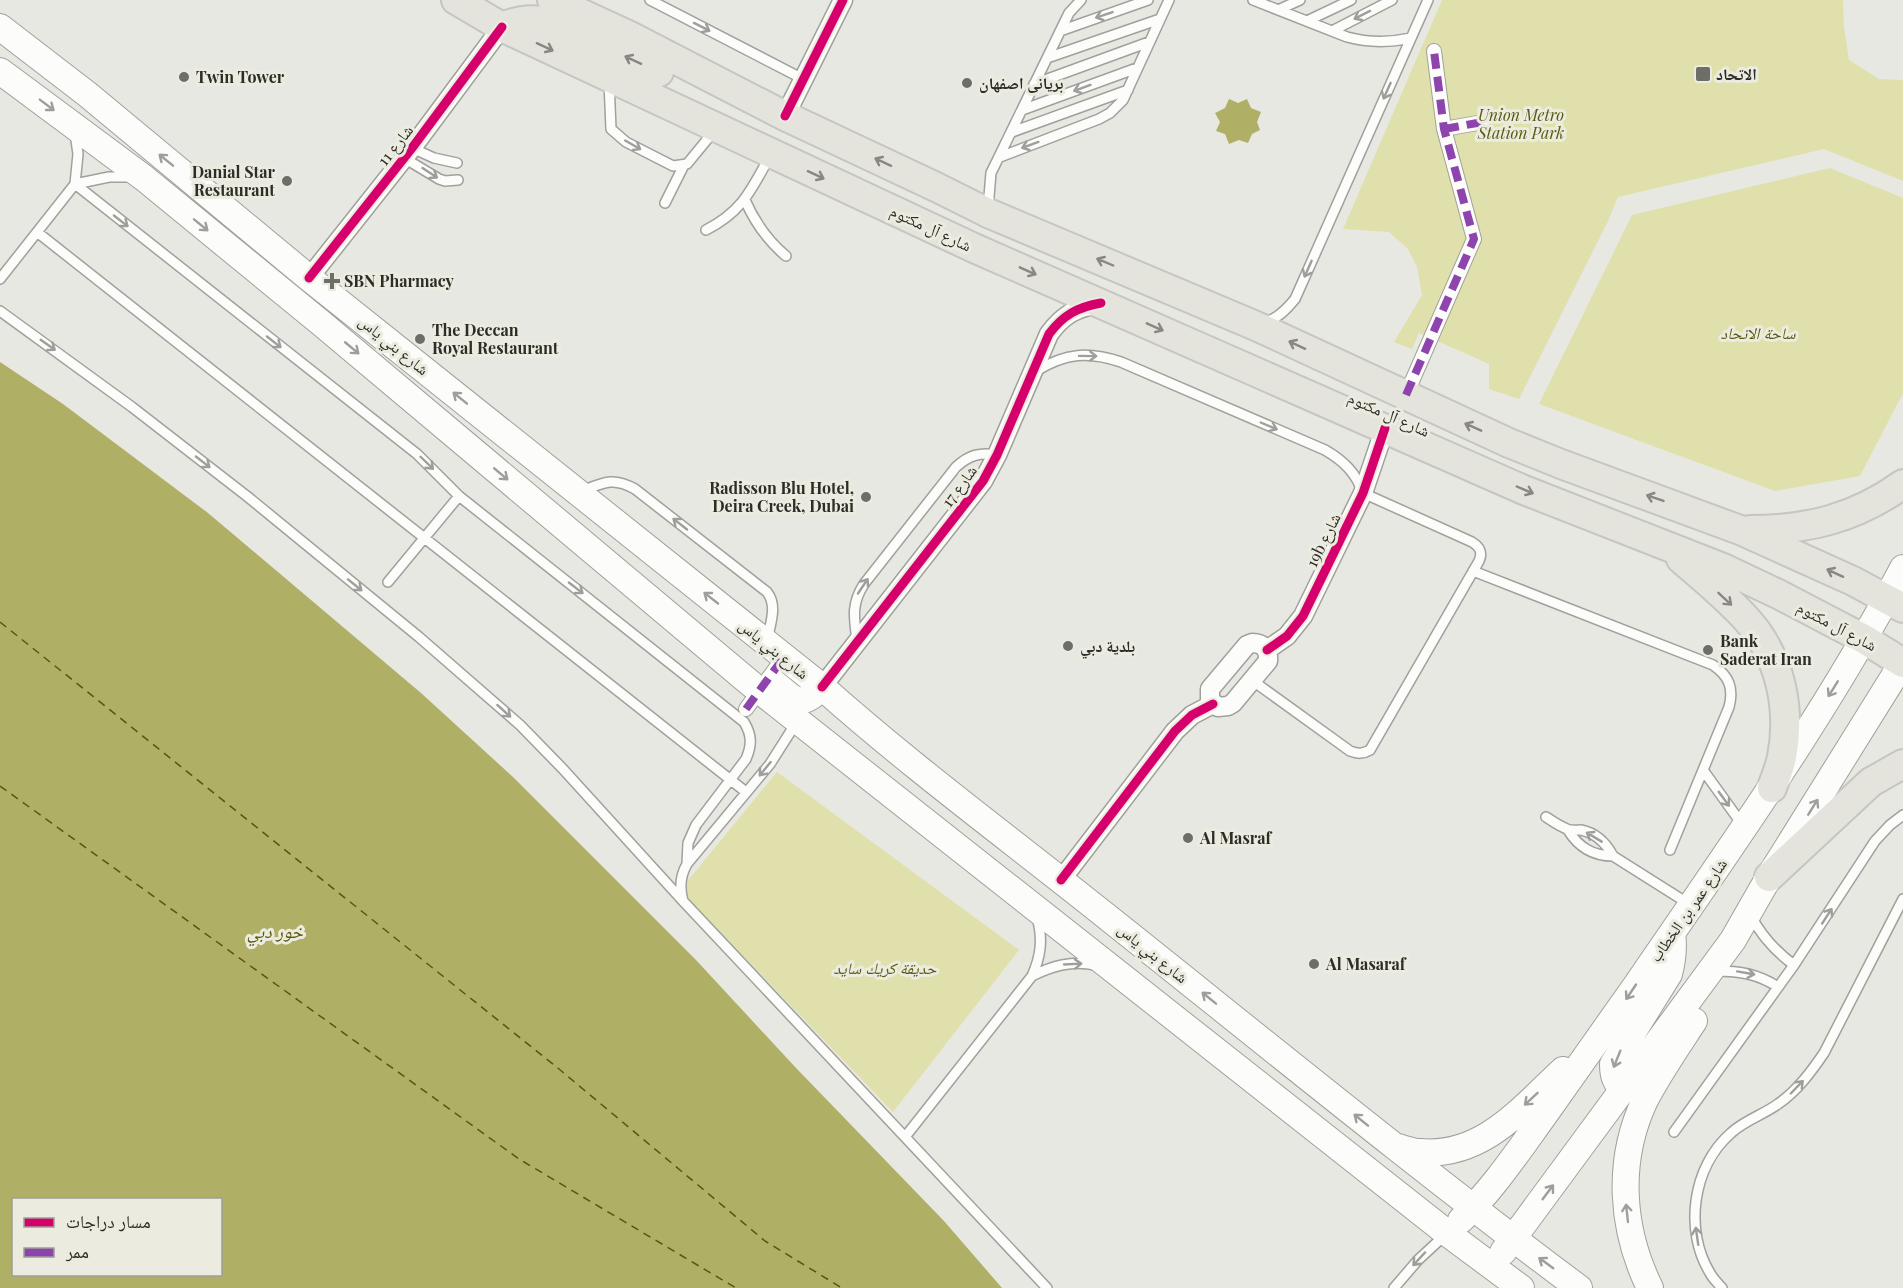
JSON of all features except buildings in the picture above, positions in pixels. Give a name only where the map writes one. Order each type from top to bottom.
[{"type":"main road","name":"شارع آل مكتوم","points":[[456,0],[502,27],[974,248],[1524,490],[1666,545],[1778,594],[1903,662]]},
{"type":"main road","name":"شارع آل مكتوم","points":[[552,0],[630,36],[785,116],[988,213],[1256,326],[1488,434],[1540,456],[1740,531],[1895,603]]},
{"type":"main road","points":[[502,27],[528,19],[555,24],[713,97],[745,108],[785,116]]},
{"type":"main road","name":"شارع بني ياس","points":[[0,27],[87,94],[309,278],[822,687],[868,729],[1393,1146],[1512,1239],[1580,1288]]},
{"type":"main road","name":"شارع بني ياس","points":[[0,71],[144,178],[525,495],[540,501],[567,518],[758,693]]},
{"type":"main road","points":[[974,248],[988,213]]},
{"type":"main road","points":[[1740,531],[1780,531],[1819,524],[1856,512],[1903,484]]},
{"type":"main road","points":[[1666,545],[1749,622],[1765,645],[1777,670],[1784,700],[1786,730],[1782,759],[1772,788]]},
{"type":"main road","name":"شارع عمر بن الخطاب","points":[[1447,1233],[1500,1178],[1772,788],[1864,639],[1895,603],[1903,568]]},
{"type":"main road","points":[[1492,1266],[1711,971],[1903,662]]},
{"type":"main road","points":[[758,693],[802,701],[812,697],[822,687]]},
{"type":"main road","points":[[758,693],[1031,904],[1447,1233],[1521,1288]]},
{"type":"main road","points":[[797,721],[815,713],[834,718],[980,835],[1002,848],[1028,855]]},
{"type":"main road","points":[[1769,877],[1871,782],[1903,764]]},
{"type":"main road","points":[[1624,1090],[1617,1083],[1613,1074],[1613,1064],[1669,974],[1673,960],[1672,933]]},
{"type":"main road","points":[[1650,1288],[1640,1268],[1626,1214],[1625,1185],[1628,1156],[1634,1128],[1645,1101],[1701,1008],[1711,971]]},
{"type":"main road","points":[[1393,1146],[1419,1152],[1446,1152],[1472,1145],[1497,1131],[1605,1030]]},
{"type":"street","points":[[785,116],[843,0]]},
{"type":"street","name":"شارع 11","points":[[309,278],[408,153],[502,27]]},
{"type":"street","points":[[1406,395],[1474,239],[1444,129],[1434,51]]},
{"type":"street","points":[[1444,129],[1483,122]]},
{"type":"street","name":"شارع 17","points":[[822,687],[974,494],[997,455],[1034,372],[1048,334],[1058,321],[1078,309],[1101,303]]},
{"type":"street","name":"19b شارع","points":[[1267,650],[1287,636],[1303,616],[1363,493],[1385,428]]},
{"type":"street","points":[[1258,643],[1267,650],[1268,661],[1253,681],[1228,706],[1218,707],[1210,700],[1210,689],[1246,645],[1258,643]]},
{"type":"street","points":[[758,693],[775,650]]},
{"type":"street","points":[[1061,880],[1175,731],[1192,716],[1213,704]]},
{"type":"lane","points":[[576,0],[630,36]]},
{"type":"lane","points":[[650,0],[803,79]]},
{"type":"lane","points":[[988,213],[991,173],[1069,13],[1080,0]]},
{"type":"lane","points":[[1060,31],[1148,0]]},
{"type":"lane","points":[[1000,157],[1099,120],[1110,113],[1123,100],[1169,0]]},
{"type":"lane","points":[[1253,0],[1363,41],[1396,42],[1411,38]]},
{"type":"lane","points":[[1278,10],[1300,0]]},
{"type":"lane","points":[[1307,21],[1351,0]]},
{"type":"lane","points":[[1332,31],[1392,0]]},
{"type":"lane","points":[[1256,326],[1271,321],[1285,312],[1295,299],[1428,0]]},
{"type":"lane","points":[[1047,58],[1160,19]]},
{"type":"lane","points":[[1034,84],[1149,42]]},
{"type":"lane","points":[[1022,110],[1137,68]]},
{"type":"lane","points":[[608,77],[611,129],[615,134],[669,165],[687,164],[717,128]]},
{"type":"lane","points":[[1011,132],[1128,90]]},
{"type":"lane","points":[[0,279],[75,184],[78,154],[73,125]]},
{"type":"lane","points":[[408,153],[457,163]]},
{"type":"lane","points":[[408,153],[439,179],[458,180]]},
{"type":"lane","points":[[706,230],[728,217],[745,200],[771,154]]},
{"type":"lane","points":[[665,203],[684,165]]},
{"type":"lane","points":[[75,184],[109,177],[144,178]]},
{"type":"lane","points":[[75,184],[417,454],[459,496],[744,722],[751,740],[750,750],[746,759],[696,825],[688,843],[687,864]]},
{"type":"lane","points":[[745,200],[761,231],[772,245],[786,256]]},
{"type":"lane","points":[[38,232],[746,792]]},
{"type":"lane","points":[[0,311],[198,458],[314,550],[498,705],[541,746],[683,902],[1047,1288]]},
{"type":"lane","points":[[1034,372],[1050,363],[1085,354],[1104,356],[1121,362],[1338,457],[1354,474],[1363,493],[1477,545],[1479,548],[1481,556],[1473,571],[1370,750],[1360,754],[1350,751],[1253,681]]},
{"type":"lane","points":[[857,642],[854,604],[864,584],[964,459],[975,454],[997,455]]},
{"type":"lane","points":[[578,493],[612,481],[624,483],[635,489],[767,592],[771,597],[773,609],[775,650]]},
{"type":"lane","points":[[388,582],[459,496]]},
{"type":"lane","points":[[1473,571],[1713,665],[1723,672],[1730,683],[1732,695],[1729,707],[1670,850]]},
{"type":"lane","points":[[683,902],[680,882],[687,864],[780,750],[797,721]]},
{"type":"lane","points":[[1702,770],[1744,828]]},
{"type":"lane","points":[[1674,1132],[1794,965],[1875,841],[1903,815]]},
{"type":"lane","points":[[1546,817],[1568,830],[1582,847],[1602,856],[1613,856]]},
{"type":"lane","points":[[696,825],[710,836]]},
{"type":"lane","points":[[1568,830],[1590,833],[1600,839],[1613,856],[1691,906]]},
{"type":"lane","points":[[1722,1288],[1710,1273],[1698,1245],[1694,1215],[1699,1185],[1711,1158],[1730,1134],[1754,1116],[1778,1105],[1811,1072],[1824,1053],[1903,899]]},
{"type":"lane","points":[[905,1137],[1032,976],[1041,948],[1039,925],[1031,904]]},
{"type":"lane","points":[[1749,913],[1775,950],[1794,965]]},
{"type":"lane","points":[[1032,976],[1045,969],[1073,963],[1088,963],[1115,971]]},
{"type":"lane","points":[[1711,971],[1755,974],[1778,987]]},
{"type":"lane","points":[[1394,1288],[1418,1260],[1447,1233]]},
{"type":"green space","name":"Union Metro Station Park","points":[[1442,0],[1843,0],[1849,60],[1879,79],[1903,80],[1903,181],[1824,149],[1618,197],[1519,399],[1489,389],[1489,364],[1419,333],[1412,349],[1394,342],[1422,295],[1417,267],[1408,249],[1389,232],[1343,229]]},
{"type":"green space","name":"ساحة الاتحاد","points":[[1830,168],[1903,198],[1903,393],[1860,476],[1775,491],[1539,404],[1632,215]]},
{"type":"green space","name":"حديقة كريك سايد","points":[[777,772],[1019,950],[893,1112],[680,890]]},
{"type":"water","points":[[1229,99],[1238,103],[1247,99],[1251,108],[1261,112],[1257,122],[1260,130],[1252,134],[1248,143],[1239,140],[1229,144],[1225,134],[1216,131],[1220,122],[1215,113],[1225,108]]},
{"type":"water","name":"خور دبي","points":[[0,362],[63,404],[208,513],[421,693],[513,777],[696,960],[797,1069],[944,1221],[1002,1288],[0,1288]]},
{"type":"ferry route","points":[[0,622],[559,1069],[765,1241],[842,1288]]},
{"type":"ferry route","points":[[0,786],[519,1159],[736,1288]]},
{"type":"marked path","points":[[1406,395],[1474,239],[1444,129],[1434,51]]},
{"type":"marked path","points":[[1444,129],[1483,122]]},
{"type":"marked path","points":[[746,709],[784,657]]},
{"type":"cycle path","points":[[785,116],[843,0]]},
{"type":"cycle path","points":[[309,278],[412,148],[502,27]]},
{"type":"cycle path","points":[[822,687],[983,481],[997,455],[1049,334],[1072,313],[1101,303]]},
{"type":"cycle path","points":[[1267,650],[1287,636],[1303,616],[1363,493],[1385,428]]},
{"type":"cycle path","points":[[1061,880],[1175,731],[1192,715],[1213,704]]},
{"type":"place","name":"الاتحاد","points":[[1703,74]]},
{"type":"place","name":"Twin Tower","points":[[184,77]]},
{"type":"place","name":"بریانی اصفهان","points":[[967,83]]},
{"type":"place","name":"Danial Star Restaurant","points":[[287,181]]},
{"type":"place","name":"SBN Pharmacy","points":[[332,281]]},
{"type":"place","name":"The Deccan Royal Restaurant","points":[[420,339]]},
{"type":"place","name":"Radisson Blu Hotel, Deira Creek, Dubai","points":[[866,497]]},
{"type":"place","name":"بلدية دبي","points":[[1068,646]]},
{"type":"place","name":"Bank Saderat Iran","points":[[1708,650]]},
{"type":"place","name":"Al Masraf","points":[[1188,838]]},
{"type":"place","name":"Al Masaraf","points":[[1314,964]]}]
